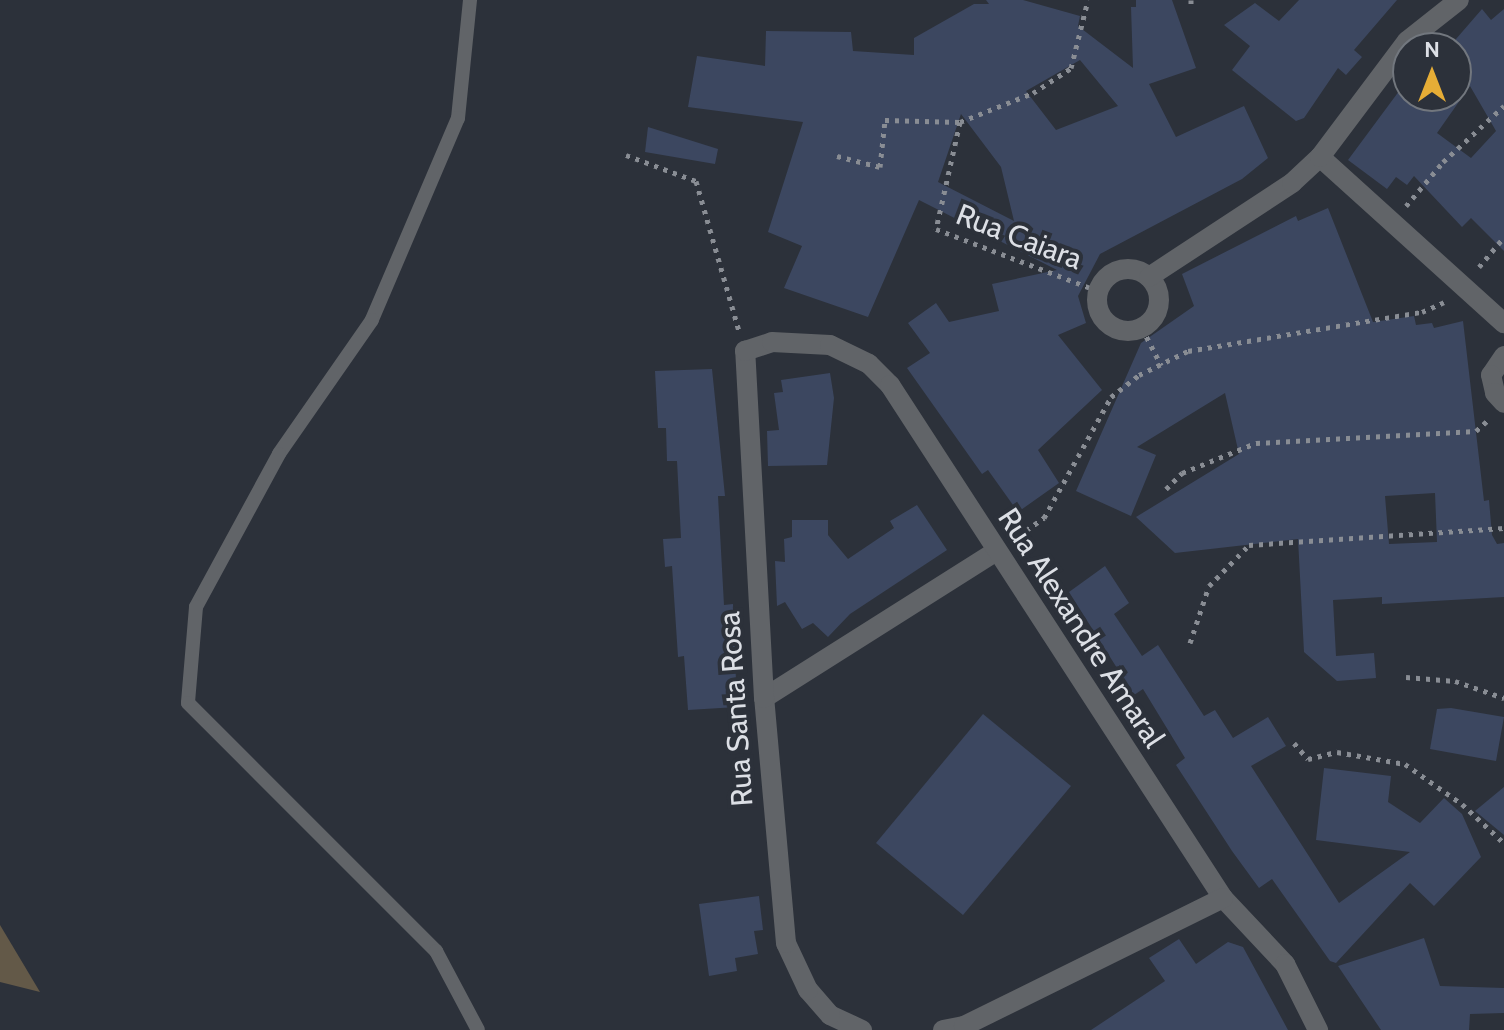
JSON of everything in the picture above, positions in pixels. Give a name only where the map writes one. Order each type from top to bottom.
[{"type":"street","points":[[1149,277],[1159,304],[1142,328],[1122,331],[1104,321],[1098,291],[1120,270],[1149,277],[1259,208],[1320,157],[1360,97],[1407,41],[1459,0]]},
{"type":"street","points":[[1320,157],[1504,323]]},
{"type":"street","name":"Rua Alexandre Amaral","points":[[745,351],[797,341],[830,345],[869,364],[890,385],[995,552],[1223,898],[1285,964],[1318,1030]]},
{"type":"street","name":"Rua Santa Rosa","points":[[745,351],[764,698],[786,943],[808,990],[830,1015],[862,1030]]},
{"type":"street","points":[[1499,409],[1491,375],[1504,356]]},
{"type":"street","points":[[764,698],[995,552]]},
{"type":"street","points":[[943,1030],[964,1026],[1223,898]]},
{"type":"lane","points":[[470,0],[458,118],[372,320],[279,454],[196,607],[188,703],[436,951],[478,1030]]},
{"type":"path","points":[[837,156],[880,167],[885,120],[960,122],[1033,93],[1071,68],[1088,0]]},
{"type":"path","points":[[1393,222],[1443,162],[1504,106]]},
{"type":"path","name":"Rua Caiara","points":[[960,122],[936,229],[1098,291]]},
{"type":"path","points":[[626,155],[696,181],[745,351]]},
{"type":"path","points":[[995,552],[1044,518],[1111,397],[1161,365],[1188,351],[1246,339],[1422,312],[1443,303],[1464,284],[1504,237]]},
{"type":"path","points":[[1142,328],[1161,365]]},
{"type":"path","points":[[1166,489],[1182,473],[1256,443],[1476,431],[1499,409]]},
{"type":"path","points":[[1190,643],[1209,586],[1249,545],[1504,528]]},
{"type":"path","points":[[1406,677],[1455,681],[1504,698]]},
{"type":"path","points":[[1294,743],[1308,759],[1337,752],[1405,764],[1462,804],[1504,843]]},
{"type":"shaded area","points":[[0,925],[40,992],[0,982]]},
{"type":"building","points":[[986,0],[1023,0],[1080,16],[1078,26],[1133,68],[1131,7],[1136,7],[1136,0],[1172,0],[1196,68],[1149,84],[1176,137],[1244,106],[1268,158],[1242,179],[1100,254],[1078,296],[1086,323],[1058,335],[1102,390],[1038,450],[1059,483],[1018,512],[988,470],[982,474],[907,368],[930,353],[908,323],[936,303],[949,322],[999,311],[992,284],[1057,270],[919,200],[868,317],[784,288],[802,246],[768,232],[803,122],[688,107],[697,56],[765,66],[766,31],[851,32],[853,51],[914,55],[914,38],[974,4],[989,4]],"holes":[[[1080,60],[1118,106],[1056,130],[1026,91]],[[961,114],[1001,167],[1014,221],[938,182]]]},
{"type":"building","points":[[1299,0],[1397,0],[1354,50],[1362,57],[1346,75],[1338,68],[1304,118],[1296,121],[1232,70],[1250,46],[1224,25],[1255,3],[1279,21]]},
{"type":"building","points":[[1482,9],[1491,20],[1504,9],[1504,251],[1471,218],[1462,227],[1414,176],[1407,185],[1396,177],[1387,189],[1348,160],[1392,101],[1392,112],[1452,112],[1437,133],[1471,158],[1496,131],[1472,89],[1472,32],[1462,32]]},
{"type":"building","points":[[648,127],[718,149],[715,164],[645,152]]},
{"type":"building","points":[[1328,208],[1373,322],[1414,316],[1416,325],[1432,323],[1434,328],[1463,321],[1484,501],[1489,500],[1492,535],[1497,544],[1504,543],[1504,597],[1382,604],[1382,597],[1333,600],[1336,656],[1374,653],[1376,678],[1337,681],[1304,652],[1298,539],[1175,553],[1136,517],[1239,454],[1225,393],[1137,447],[1156,455],[1131,516],[1076,491],[1141,343],[1194,306],[1182,274],[1296,216],[1298,221]],"holes":[[[1435,493],[1437,542],[1389,544],[1385,496]]]},
{"type":"building","points":[[712,369],[725,496],[718,496],[724,605],[733,604],[737,707],[688,710],[684,656],[678,657],[672,566],[665,567],[663,539],[681,538],[677,461],[667,461],[666,428],[658,428],[655,371]]},
{"type":"building","points":[[830,373],[834,398],[827,465],[768,466],[767,431],[779,430],[774,393],[783,392],[781,380]]},
{"type":"building","points":[[917,505],[947,550],[850,614],[828,637],[813,623],[802,629],[785,602],[777,606],[775,561],[785,562],[784,539],[792,537],[792,520],[828,520],[828,535],[848,559],[894,528],[890,521]]},
{"type":"building","points":[[1105,566],[1129,603],[1114,614],[1142,656],[1158,645],[1204,716],[1215,710],[1233,738],[1268,717],[1286,746],[1251,766],[1339,903],[1410,852],[1316,840],[1324,768],[1391,776],[1388,802],[1420,823],[1444,798],[1462,814],[1481,857],[1434,906],[1410,883],[1336,963],[1330,961],[1272,879],[1259,888],[1232,851],[1176,765],[1185,758],[1143,689],[1134,695],[1069,592]]},
{"type":"building","points":[[1451,708],[1504,717],[1496,761],[1430,749],[1437,709]]},
{"type":"building","points":[[983,714],[1071,786],[963,915],[876,843]]},
{"type":"building","points":[[1504,787],[1504,835],[1475,811]]},
{"type":"building","points":[[759,896],[763,930],[754,931],[758,954],[735,958],[737,971],[709,976],[699,904]]},
{"type":"building","points":[[1424,938],[1440,986],[1504,988],[1504,1013],[1470,1014],[1469,1030],[1381,1030],[1338,966]]},
{"type":"building","points":[[1179,939],[1196,964],[1228,942],[1243,947],[1288,1030],[1091,1030],[1165,981],[1149,958]]}]
